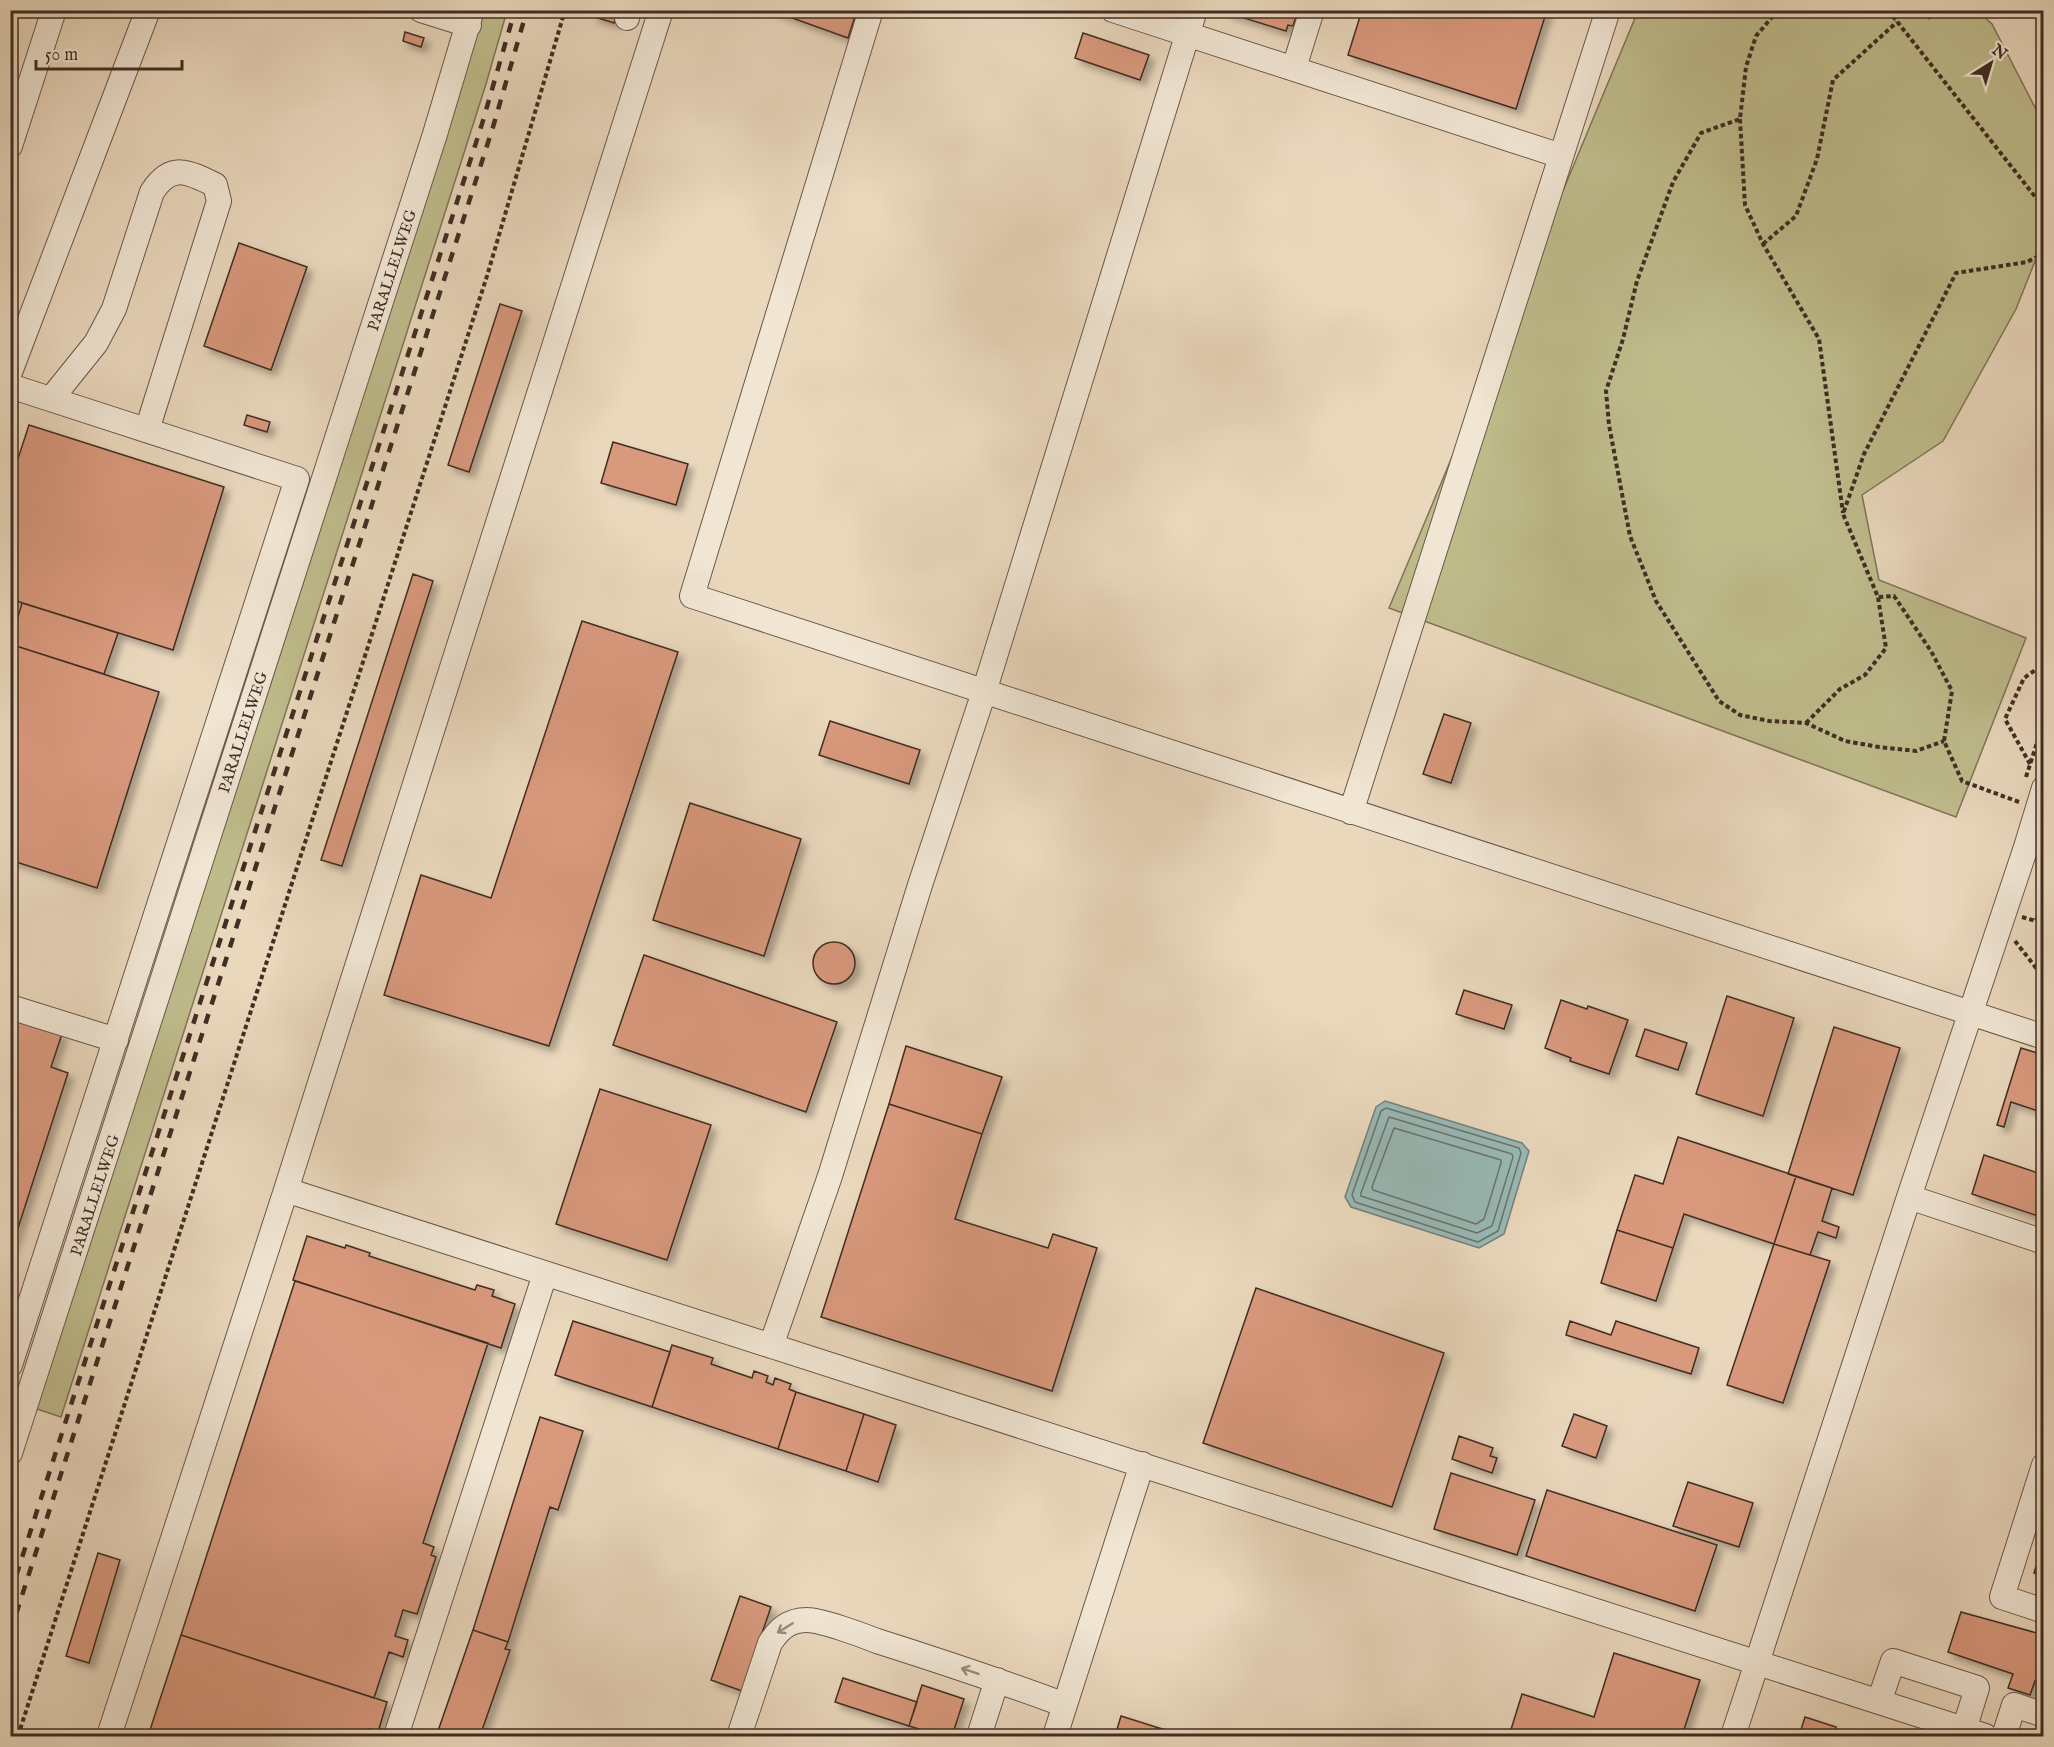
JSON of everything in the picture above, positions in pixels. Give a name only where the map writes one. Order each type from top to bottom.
[{"type":"street","points":[[10,146],[20,87],[54,10]]},
{"type":"street","points":[[10,372],[148,10]]},
{"type":"street","points":[[421,10],[471,18]]},
{"type":"street","points":[[109,1737],[286,1190],[661,10]]},
{"type":"street","points":[[871,10],[692,596],[2041,1036]]},
{"type":"street","points":[[1113,10],[1561,156]]},
{"type":"street","points":[[771,1346],[830,1176],[920,885],[984,692],[1195,10]]},
{"type":"street","points":[[1294,68],[1312,10]]},
{"type":"street","points":[[1351,812],[1608,10]]},
{"type":"street","name":"PARALLELWEG","points":[[10,1454],[471,18]]},
{"type":"street","points":[[51,399],[96,343],[114,309],[152,192],[162,177],[177,172],[198,176],[215,185],[219,201],[147,430]]},
{"type":"street","points":[[10,386],[297,479],[10,1365]]},
{"type":"street","points":[[1733,1737],[2041,798]]},
{"type":"street","points":[[10,1007],[116,1040]]},
{"type":"street","points":[[286,1190],[1975,1733],[1977,1688],[1893,1661],[1879,1702]]},
{"type":"street","points":[[1909,1197],[2043,1242]]},
{"type":"street","points":[[396,1737],[545,1274]]},
{"type":"street","points":[[1055,1737],[1142,1464]]},
{"type":"street","points":[[2043,1465],[2001,1597],[2043,1611]]},
{"type":"street","points":[[739,1737],[770,1643],[777,1632],[788,1624],[799,1621],[810,1620],[1065,1704]]},
{"type":"street","points":[[979,1737],[997,1680]]},
{"type":"street","points":[[2004,1737],[2014,1705],[2043,1715]]},
{"type":"path","points":[[18,1737],[484,287],[565,10]]},
{"type":"path","points":[[1778,10],[1756,36],[1746,67],[1740,119],[1745,205],[1763,244],[1819,339],[1843,514],[1878,597],[1886,648],[1865,675],[1840,689],[1806,723]]},
{"type":"path","points":[[1888,10],[2043,208]]},
{"type":"path","points":[[1763,244],[1796,216],[1817,159],[1833,80],[1897,22]]},
{"type":"path","points":[[1740,119],[1701,133],[1673,182],[1637,281],[1623,339],[1606,391],[1606,408],[1630,536],[1656,601],[1685,649],[1719,701],[1740,715],[1769,722],[1806,723],[1845,741],[1916,752],[1944,741]]},
{"type":"path","points":[[1843,514],[1864,454],[1956,273],[2027,262],[2043,253]]},
{"type":"path","points":[[1878,597],[1894,596],[1930,651],[1952,691],[1944,741],[1962,781],[2041,798]]},
{"type":"path","points":[[2030,764],[2005,719],[2024,678],[2043,664]]},
{"type":"path","points":[[2002,922],[2043,978]]},
{"type":"shaded area","points":[[1919,10],[1929,19],[1939,11],[1977,10],[1992,24],[2043,123],[2043,241],[2016,309],[1943,441],[1862,495],[1879,580],[2026,638],[1956,817],[1389,608],[1638,11]]},
{"type":"shaded area","points":[[482,11],[507,11],[486,84],[61,1417],[34,1408]]},
{"type":"water","points":[[1385,1101],[1522,1143],[1529,1151],[1504,1234],[1479,1248],[1351,1207],[1345,1197],[1376,1107]]},
{"type":"building","points":[[594,10],[618,10],[614,23],[592,16]]},
{"type":"building","points":[[770,10],[857,10],[848,38]]},
{"type":"building","points":[[1225,10],[1298,10],[1293,26],[1288,25],[1286,31],[1225,12]]},
{"type":"building","points":[[1362,10],[1547,10],[1516,109],[1348,55]]},
{"type":"building","points":[[405,32],[424,38],[421,47],[403,41]]},
{"type":"building","points":[[1083,33],[1149,55],[1140,80],[1075,58]]},
{"type":"building","points":[[239,243],[307,267],[271,370],[204,346]]},
{"type":"building","points":[[500,304],[522,311],[469,472],[448,465]]},
{"type":"building","points":[[247,415],[270,422],[267,432],[244,425]]},
{"type":"building","points":[[29,425],[224,487],[173,650],[10,599],[10,483]]},
{"type":"building","points":[[613,442],[688,464],[676,505],[601,483]]},
{"type":"building","points":[[413,574],[433,581],[342,866],[321,860]]},
{"type":"building","points":[[22,603],[118,633],[104,674],[10,644]]},
{"type":"building","points":[[582,621],[678,652],[549,1046],[384,995],[421,875],[491,898]]},
{"type":"building","points":[[10,644],[159,692],[97,888],[10,860]]},
{"type":"building","points":[[1444,714],[1471,723],[1451,783],[1423,774]]},
{"type":"building","points":[[830,721],[920,750],[909,784],[819,755]]},
{"type":"building","points":[[690,803],[801,839],[764,956],[653,920]]},
{"type":"building","points":[[834,942],[849,948],[855,963],[849,978],[834,984],[819,978],[813,963],[819,948]]},
{"type":"building","points":[[644,955],[837,1022],[806,1112],[613,1045]]},
{"type":"building","points":[[1464,990],[1512,1005],[1504,1029],[1456,1014]]},
{"type":"building","points":[[1727,996],[1794,1018],[1763,1116],[1696,1094]]},
{"type":"building","points":[[1561,1000],[1587,1009],[1588,1006],[1628,1020],[1609,1074],[1570,1061],[1571,1058],[1545,1048]]},
{"type":"building","points":[[10,1018],[62,1034],[51,1067],[68,1073],[10,1253]]},
{"type":"building","points":[[1834,1027],[1900,1048],[1853,1195],[1788,1174]]},
{"type":"building","points":[[1645,1029],[1687,1043],[1678,1070],[1636,1056]]},
{"type":"building","points":[[906,1046],[1002,1077],[982,1134],[889,1104]]},
{"type":"building","points":[[2021,1048],[2044,1055],[2044,1069],[2036,1091],[2044,1094],[2044,1113],[2011,1102],[2004,1127],[1997,1125]]},
{"type":"building","points":[[600,1089],[711,1125],[667,1260],[556,1224]]},
{"type":"building","points":[[889,1104],[982,1134],[955,1219],[1048,1248],[1053,1234],[1097,1248],[1052,1391],[821,1317]]},
{"type":"building","points":[[1678,1137],[1796,1176],[1774,1244],[1684,1214],[1673,1248],[1617,1230],[1635,1175],[1663,1184]]},
{"type":"building","points":[[1984,1155],[2044,1175],[2044,1218],[1972,1194]]},
{"type":"building","points":[[1796,1176],[1832,1188],[1822,1221],[1839,1227],[1836,1238],[1818,1232],[1810,1255],[1774,1244]]},
{"type":"building","points":[[1617,1230],[1673,1248],[1656,1301],[1601,1283]]},
{"type":"building","points":[[307,1236],[345,1248],[346,1245],[370,1253],[369,1256],[475,1290],[477,1285],[494,1290],[492,1296],[515,1304],[501,1348],[293,1280]]},
{"type":"building","points":[[1774,1244],[1830,1261],[1783,1403],[1727,1385]]},
{"type":"building","points":[[295,1281],[488,1343],[423,1543],[434,1547],[431,1555],[436,1557],[417,1614],[403,1610],[395,1636],[408,1640],[403,1657],[389,1652],[374,1698],[181,1635]]},
{"type":"building","points":[[1256,1288],[1444,1353],[1392,1507],[1203,1443]]},
{"type":"building","points":[[573,1321],[670,1352],[652,1407],[555,1375]]},
{"type":"building","points":[[1570,1321],[1611,1335],[1616,1321],[1699,1348],[1691,1374],[1566,1335]]},
{"type":"building","points":[[672,1345],[713,1358],[711,1364],[752,1378],[754,1371],[768,1376],[766,1382],[773,1385],[775,1378],[791,1384],[789,1389],[796,1392],[778,1449],[652,1407]]},
{"type":"building","points":[[796,1392],[864,1414],[846,1471],[778,1449]]},
{"type":"building","points":[[864,1414],[896,1425],[878,1482],[846,1471]]},
{"type":"building","points":[[1574,1414],[1607,1426],[1596,1458],[1562,1446]]},
{"type":"building","points":[[540,1417],[583,1431],[558,1510],[550,1507],[508,1642],[473,1630]]},
{"type":"building","points":[[1459,1436],[1493,1448],[1490,1456],[1497,1458],[1492,1473],[1452,1459]]},
{"type":"building","points":[[1451,1473],[1535,1500],[1517,1555],[1434,1529]]},
{"type":"building","points":[[1688,1482],[1753,1503],[1739,1547],[1673,1526]]},
{"type":"building","points":[[1547,1490],[1717,1545],[1695,1611],[1526,1556]]},
{"type":"building","points":[[98,1553],[120,1560],[89,1663],[66,1656]]},
{"type":"building","points":[[2040,1554],[2044,1555],[2044,1576],[2034,1573]]},
{"type":"building","points":[[740,1596],[771,1607],[742,1691],[711,1680]]},
{"type":"building","points":[[1961,1612],[2044,1635],[2044,1684],[2035,1681],[2030,1695],[2008,1688],[2013,1674],[1948,1652]]},
{"type":"building","points":[[473,1630],[508,1642],[505,1649],[510,1650],[480,1736],[455,1736],[438,1731]]},
{"type":"building","points":[[181,1635],[387,1702],[378,1732],[369,1729],[366,1736],[148,1736]]},
{"type":"building","points":[[1614,1653],[1700,1680],[1682,1736],[1509,1736],[1522,1694],[1594,1717]]},
{"type":"building","points":[[843,1678],[917,1702],[909,1726],[835,1702]]},
{"type":"building","points":[[922,1685],[964,1699],[952,1736],[942,1736],[909,1726]]},
{"type":"building","points":[[1121,1716],[1178,1734],[1177,1736],[1115,1736]]},
{"type":"building","points":[[1805,1717],[1836,1727],[1833,1736],[1799,1736]]},
{"type":"railway","points":[[10,1595],[482,124],[515,10]]},
{"type":"railway","points":[[10,1633],[493,127],[527,10]]}]
